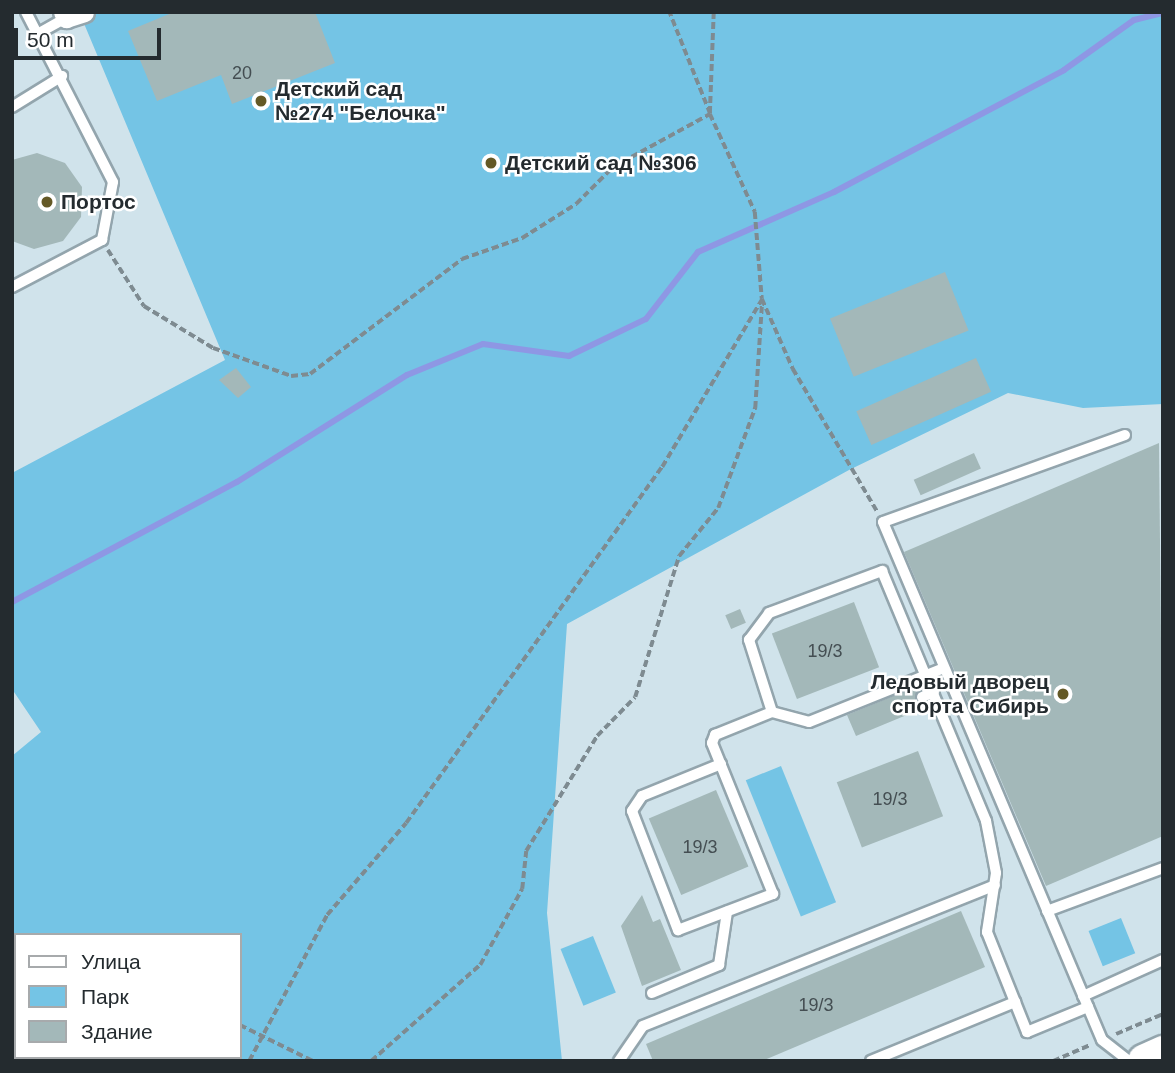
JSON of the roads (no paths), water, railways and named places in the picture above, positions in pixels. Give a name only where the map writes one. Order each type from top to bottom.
[{"type":"highway","points":[[1145,1061],[1163,1053]]},
{"type":"lane","points":[[12,287],[102,240],[113,182],[62,76],[26,12]]},
{"type":"lane","points":[[39,33],[71,14]]},
{"type":"lane","points":[[12,107],[62,76]]},
{"type":"lane","points":[[1125,435],[883,522],[1102,1040],[1129,1061]]},
{"type":"lane","points":[[772,712],[749,640],[769,613],[876,571],[886,574],[986,821],[995,885],[987,932],[1027,1032],[1088,1007]]},
{"type":"lane","points":[[721,764],[642,796],[632,816],[676,928],[773,894],[721,764],[715,735],[772,712],[809,722],[944,668]]},
{"type":"lane","points":[[922,697],[934,692]]},
{"type":"lane","points":[[1047,911],[1163,868]]},
{"type":"lane","points":[[619,1061],[643,1026],[995,885]]},
{"type":"lane","points":[[652,993],[664,983],[719,965],[727,912]]},
{"type":"lane","points":[[1083,996],[1163,960]]},
{"type":"lane","points":[[871,1061],[1015,1002]]},
{"type":"waterway","points":[[12,602],[237,482],[407,375],[483,344],[569,356],[646,319],[698,252],[834,192],[1064,70],[1134,20],[1163,13]]},
{"type":"place","name":"Детский сад №274 \"Белочка\"","points":[[261,101]]},
{"type":"place","name":"Детский сад №306","points":[[491,163]]},
{"type":"place","name":"Портос","points":[[47,202]]},
{"type":"place","name":"Ледовый дворец спорта Сибирь","points":[[1063,694]]}]
